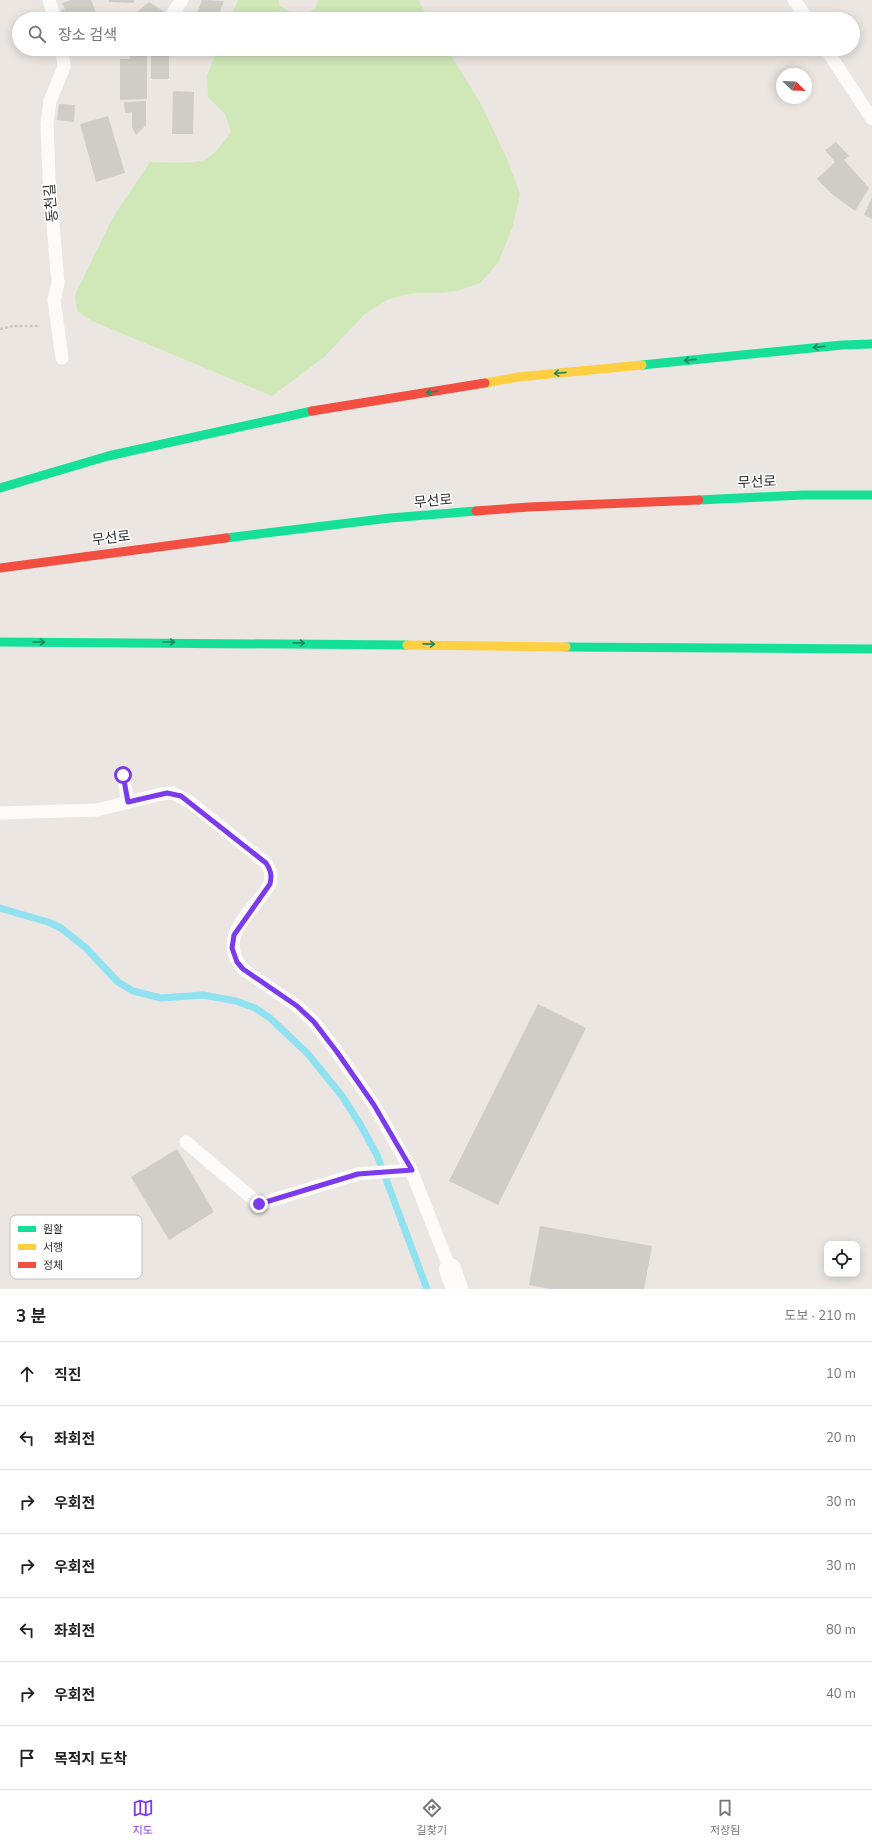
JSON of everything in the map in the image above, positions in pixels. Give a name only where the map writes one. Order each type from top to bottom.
[{"type":"street","points":[[842,345],[872,337]]},
{"type":"street","points":[[0,488],[108,456],[307,412],[518,378],[842,345],[872,344]]},
{"type":"street","name":"무선로","points":[[0,568],[51,560],[398,518],[529,507],[659,500],[802,495],[872,495]]},
{"type":"street","points":[[0,642],[872,649]]},
{"type":"street","points":[[852,649],[872,656]]},
{"type":"street","points":[[450,1268],[457,1289]]},
{"type":"lane","points":[[49,0],[53,12]]},
{"type":"lane","points":[[174,12],[182,0]]},
{"type":"lane","points":[[794,0],[802,12]]},
{"type":"lane","name":"동천길","points":[[62,358],[54,300],[58,284],[48,176],[47,124],[50,102],[64,67],[63,56]]},
{"type":"lane","points":[[831,56],[872,119]]},
{"type":"lane","points":[[123,775],[128,802]]},
{"type":"lane","points":[[0,813],[97,810],[167,793],[181,796],[266,863],[270,869],[272,877],[270,884],[237,930],[232,942],[234,956],[243,969],[297,1006],[314,1022],[374,1105],[406,1170],[450,1268]]},
{"type":"lane","points":[[186,1142],[259,1204],[358,1174],[406,1170]]},
{"type":"path","points":[[0,329],[13,326],[58,325]]},
{"type":"green space","points":[[238,0],[279,0],[280,6],[290,12],[233,12]]},
{"type":"green space","points":[[318,0],[418,0],[425,12],[309,12],[315,9]]},
{"type":"green space","points":[[215,56],[451,56],[481,104],[508,161],[520,194],[513,226],[498,263],[480,283],[457,291],[412,293],[389,299],[365,314],[324,357],[272,396],[92,321],[77,311],[75,295],[113,217],[150,162],[187,163],[201,161],[210,156],[231,132],[225,114],[208,97],[207,75]]},
{"type":"building","points":[[71,0],[91,0],[96,12],[62,12],[61,10],[65,9],[62,3]]},
{"type":"building","points":[[109,0],[134,0],[134,3],[109,2]]},
{"type":"building","points":[[202,0],[224,1],[220,12],[198,12]]},
{"type":"building","points":[[149,2],[165,12],[137,12]]},
{"type":"building","points":[[130,56],[147,56],[147,99],[120,100],[120,59],[130,59]]},
{"type":"building","points":[[151,56],[169,56],[169,79],[151,79]]},
{"type":"building","points":[[173,91],[194,92],[193,134],[172,134]]},
{"type":"building","points":[[146,101],[146,125],[136,135],[132,127],[132,112],[125,113],[124,102]]},
{"type":"building","points":[[59,104],[75,105],[74,122],[57,120]]},
{"type":"building","points":[[108,116],[125,173],[96,182],[80,124]]},
{"type":"building","points":[[836,142],[849,156],[844,160],[869,188],[855,211],[832,194],[817,179],[835,162],[825,150]]},
{"type":"building","points":[[872,197],[872,219],[864,215]]},
{"type":"building","points":[[538,1004],[586,1028],[498,1205],[449,1181]]},
{"type":"building","points":[[177,1149],[214,1212],[169,1240],[131,1177]]},
{"type":"building","points":[[540,1226],[652,1246],[644,1289],[551,1289],[529,1285]]},
{"type":"waterway","points":[[0,908],[48,922],[61,928],[86,948],[118,982],[133,991],[161,998],[203,995],[236,1001],[255,1008],[270,1018],[308,1054],[342,1096],[360,1124],[377,1155],[427,1289]]},
{"type":"traffic: fast","points":[[642,365],[842,345],[872,344]]},
{"type":"traffic: fast","points":[[0,488],[108,456],[312,411]]},
{"type":"traffic: fast","points":[[699,500],[803,495],[872,495]]},
{"type":"traffic: fast","points":[[226,538],[390,518],[476,511]]},
{"type":"traffic: fast","points":[[0,642],[407,645]]},
{"type":"traffic: fast","points":[[566,647],[872,649]]},
{"type":"traffic: slow","points":[[485,383],[518,377],[642,365]]},
{"type":"traffic: slow","points":[[407,645],[566,647]]},
{"type":"traffic: jam","points":[[312,411],[485,383]]},
{"type":"traffic: jam","points":[[476,511],[529,507],[699,500]]},
{"type":"traffic: jam","points":[[0,568],[226,538]]},
{"type":"route","points":[[123,775],[128,802],[167,793],[173,793],[181,796],[266,863],[270,869],[272,877],[270,884],[234,935],[232,942],[234,956],[243,969],[277,991],[307,1014],[314,1022],[374,1105],[412,1170],[358,1174],[259,1204]]}]
